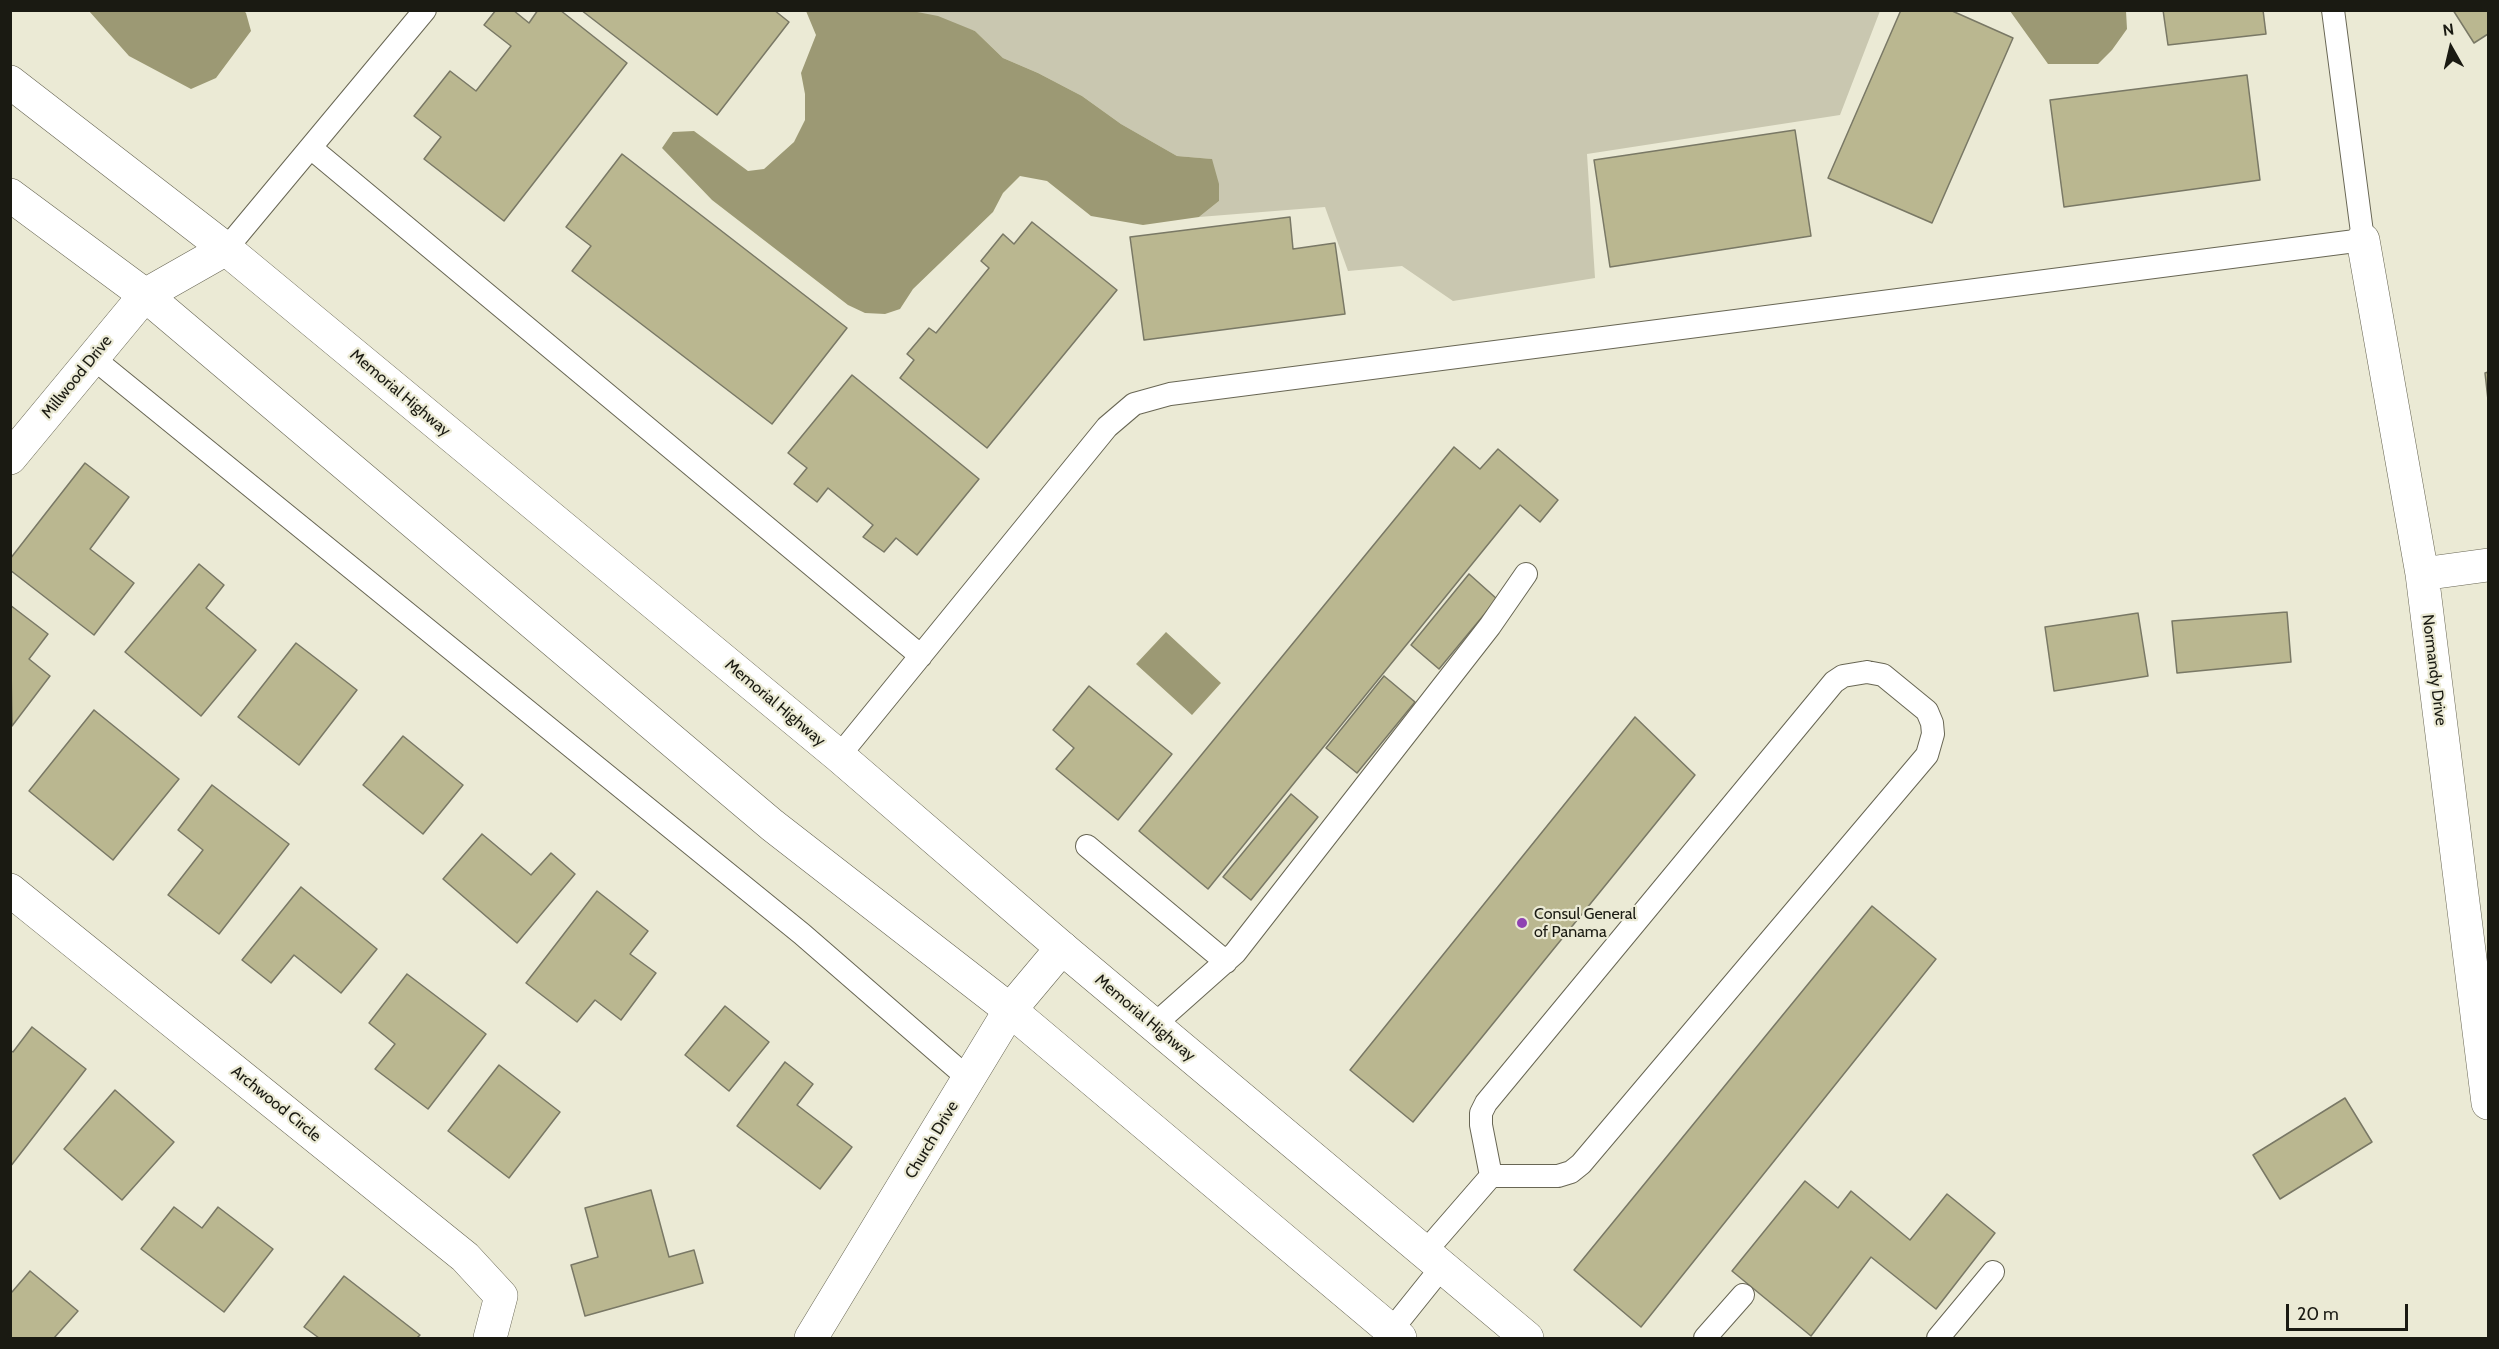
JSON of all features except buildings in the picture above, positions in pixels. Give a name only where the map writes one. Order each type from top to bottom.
[{"type":"main road","name":"Memorial Highway","points":[[10,82],[226,249],[839,756],[1062,948],[1527,1338]]},
{"type":"main road","points":[[10,195],[145,295],[772,825],[1010,1010],[1392,1336]]},
{"type":"main road","name":"Normandy Drive","points":[[2363,240],[2422,574],[2484,1031],[2488,1103]]},
{"type":"main road","points":[[145,295],[226,249]]},
{"type":"main road","name":"Millwood Drive","points":[[10,458],[145,295]]},
{"type":"main road","points":[[2422,574],[2488,565]]},
{"type":"main road","name":"Archwood Circle","points":[[10,890],[465,1257],[501,1296],[490,1338]]},
{"type":"main road","name":"Church Drive","points":[[811,1338],[1010,1010],[1062,948]]},
{"type":"lane","points":[[226,249],[425,10]]},
{"type":"lane","points":[[839,756],[1107,428],[1134,404],[1170,394],[2363,240],[2333,10]]},
{"type":"lane","points":[[310,148],[921,656]]},
{"type":"lane","points":[[93,358],[802,934],[969,1079]]},
{"type":"lane","points":[[1154,1025],[1235,953],[1483,635],[1526,574]]},
{"type":"lane","points":[[1392,1336],[1433,1259],[1491,1176],[1481,1125],[1481,1113],[1486,1103],[1834,682],[1854,673],[1867,672],[1883,675],[1919,702],[1927,711],[1932,723],[1933,734],[1927,755],[1581,1164],[1571,1172],[1558,1176],[1491,1176]]},
{"type":"lane","points":[[1087,846],[1226,962]]},
{"type":"lane","points":[[1938,1338],[1993,1272]]},
{"type":"lane","points":[[1706,1338],[1743,1295]]},
{"type":"shaded area","points":[[89,11],[244,11],[251,31],[216,78],[191,89],[129,56]]},
{"type":"shaded area","points":[[806,11],[912,11],[938,16],[975,31],[1003,58],[1082,96],[1121,124],[1177,156],[1212,159],[1219,184],[1219,201],[1199,217],[1143,225],[1091,216],[1047,181],[1020,176],[1003,193],[993,212],[913,289],[900,309],[885,314],[865,313],[848,305],[712,200],[662,148],[673,132],[694,131],[748,171],[764,169],[794,142],[805,120],[805,94],[801,73],[816,35]]},
{"type":"shaded area","points":[[912,11],[1880,11],[1840,115],[1587,154],[1595,278],[1453,301],[1402,266],[1348,271],[1325,207],[1199,217],[1219,201],[1211,159],[1177,156],[1121,124],[1082,96],[1003,58],[975,31]]},
{"type":"shaded area","points":[[2010,11],[2126,11],[2127,29],[2112,50],[2098,64],[2048,64]]},
{"type":"shaded area","points":[[1166,632],[1221,683],[1192,715],[1136,664]]},
{"type":"place","name":"Consul General of Panama","points":[[1522,923]]}]
